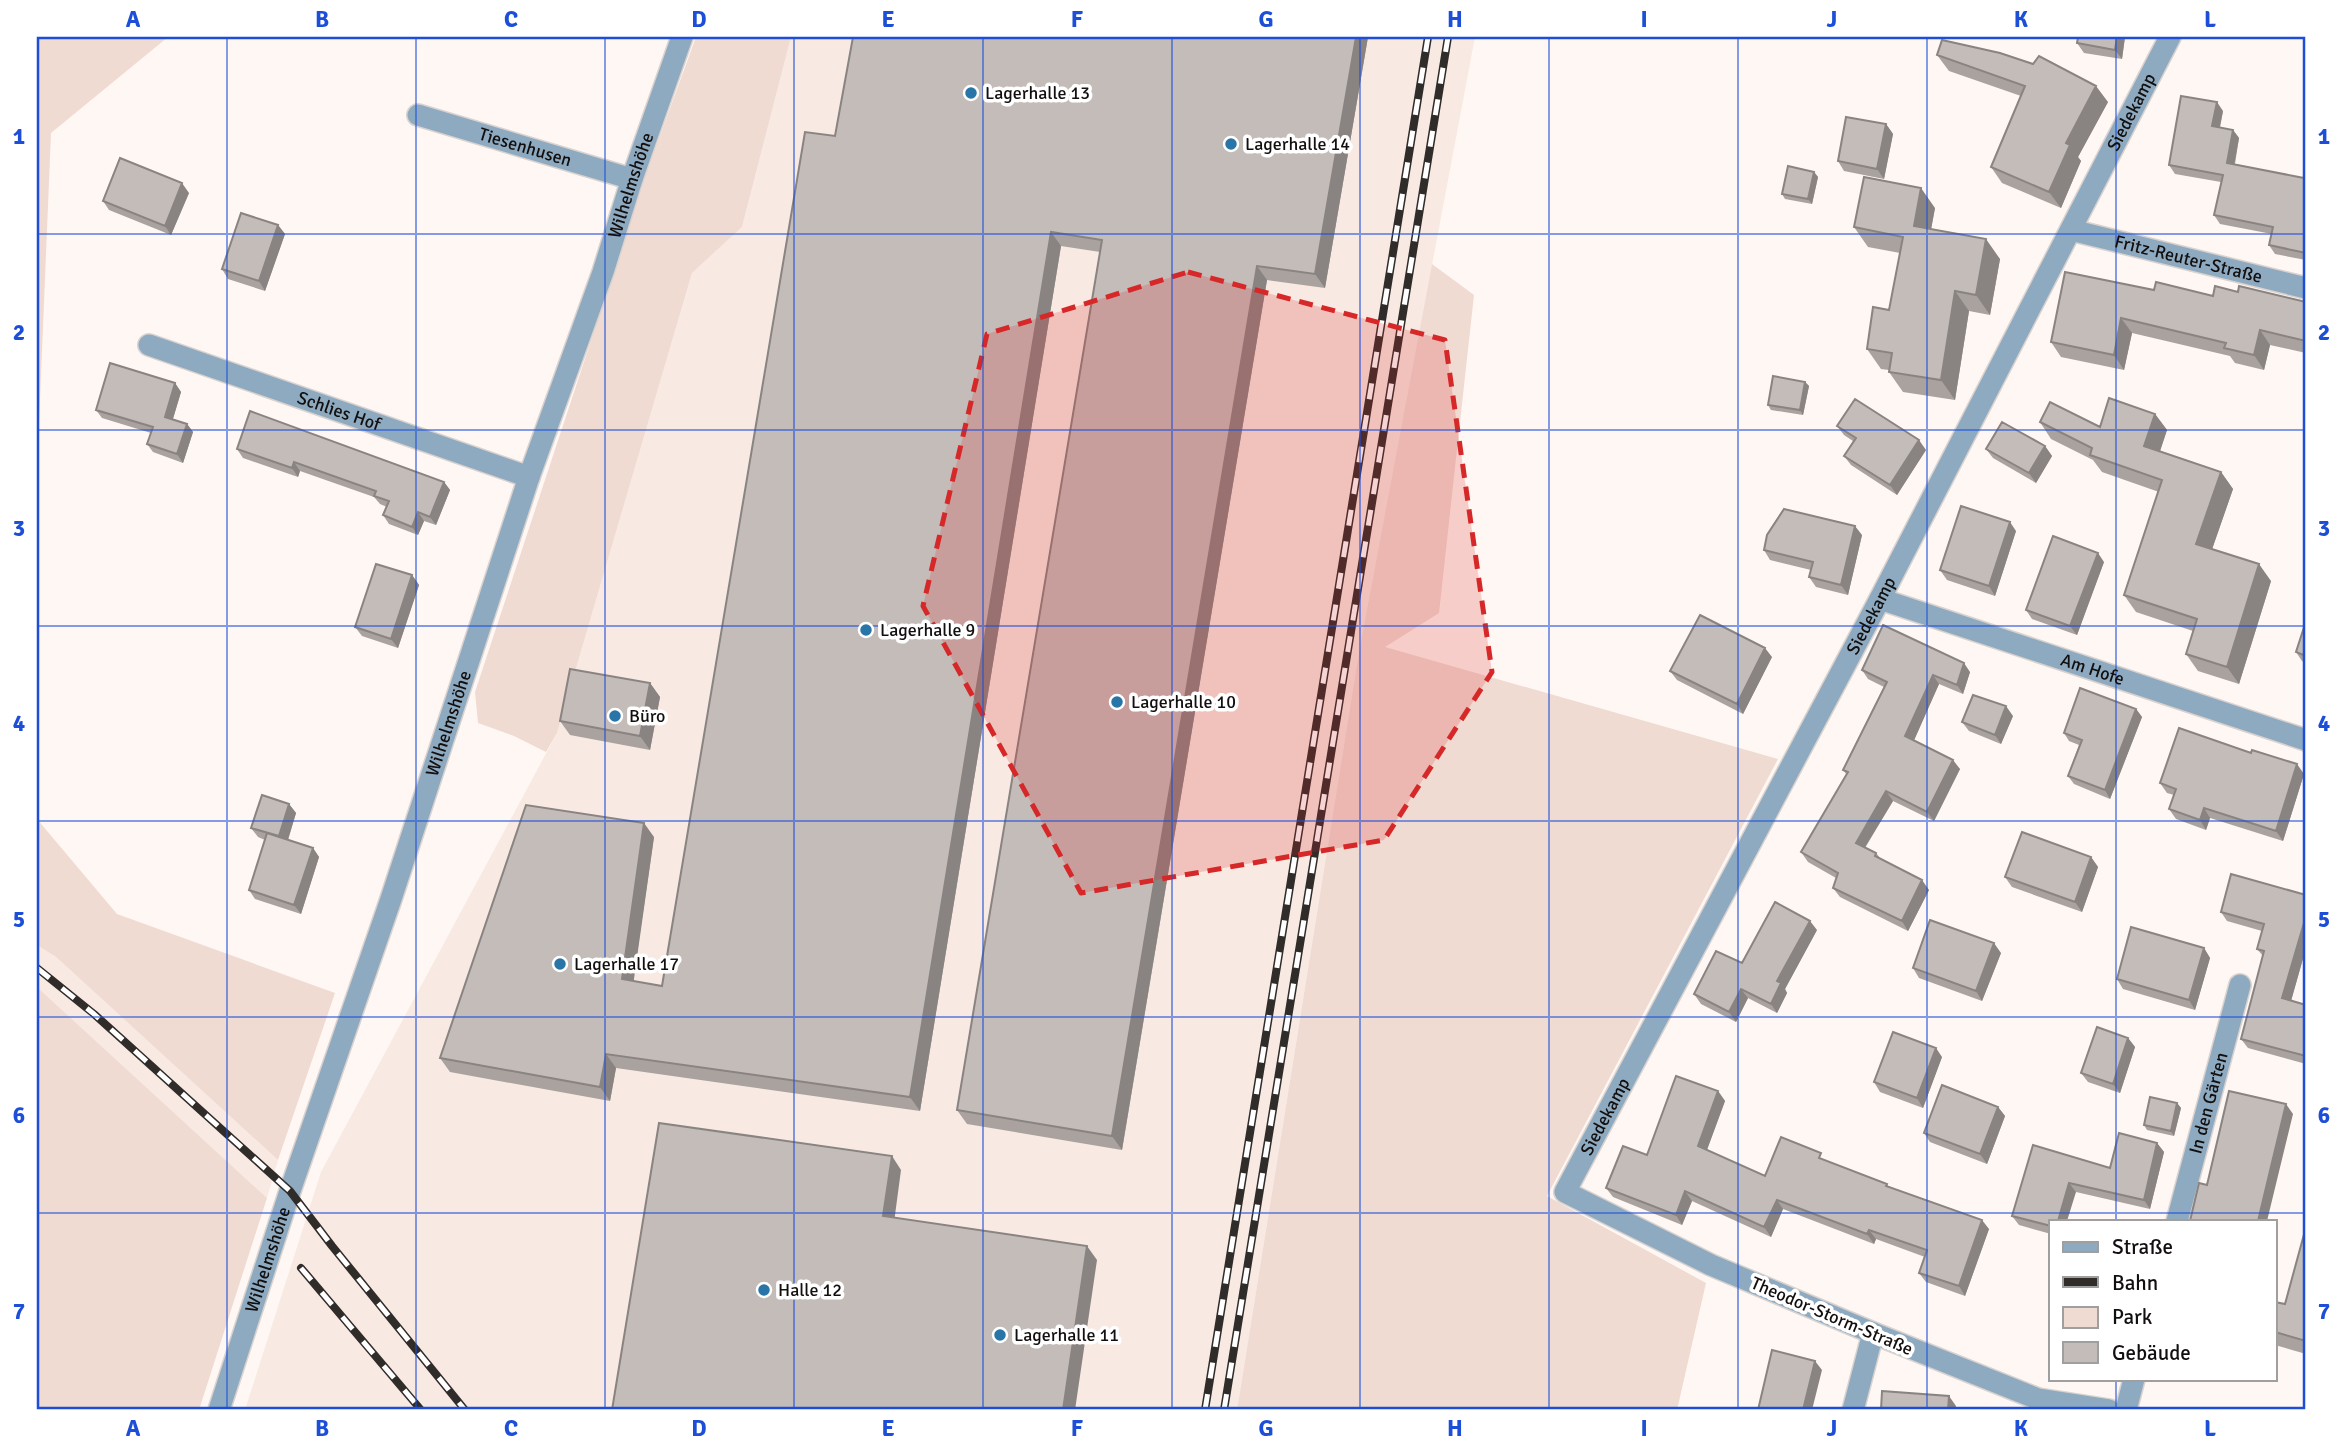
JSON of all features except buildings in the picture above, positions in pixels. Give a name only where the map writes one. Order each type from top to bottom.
[{"type":"street","name":"Wilhelmshöhe","points":[[219,1410],[286,1203],[391,899],[529,477],[603,272],[632,178],[682,37]]},
{"type":"street","name":"Siedekamp","points":[[1565,1192],[1880,599],[2170,37]]},
{"type":"street","name":"Tiesenhusen","points":[[418,115],[632,178]]},
{"type":"street","name":"Fritz-Reuter-Straße","points":[[2071,230],[2306,288]]},
{"type":"street","name":"Schlies Hof","points":[[149,345],[529,477]]},
{"type":"street","name":"Am Hofe","points":[[1880,599],[2306,740]]},
{"type":"street","name":"In den Gärten","points":[[2177,1220],[2240,985]]},
{"type":"street","name":"Theodor-Storm-Straße","points":[[1565,1192],[1711,1265],[1873,1334],[2038,1399],[2109,1410]]},
{"type":"street","points":[[1853,1410],[1873,1334]]},
{"type":"street","points":[[2126,1410],[2134,1380]]},
{"type":"highlighted area","points":[[1188,272],[1445,340],[1492,672],[1384,840],[1081,893],[923,606],[987,334]]},
{"type":"shaded area","points":[[791,37],[1475,37],[1359,652],[1237,1410],[245,1410],[321,1172],[557,733],[692,273],[742,227]]},
{"type":"shaded area","points":[[37,945],[56,957],[278,1160],[267,1198],[37,987]]},
{"type":"green space","points":[[37,37],[168,37],[51,133],[37,472]]},
{"type":"green space","points":[[696,37],[791,37],[742,227],[692,273],[557,733],[546,752],[514,736],[478,723],[475,692],[645,177]]},
{"type":"green space","points":[[1432,264],[1474,295],[1439,613],[1385,647],[1778,759],[1547,1196],[1706,1283],[1677,1410],[1237,1410],[1359,652]]},
{"type":"green space","points":[[37,819],[117,914],[335,993],[278,1160],[56,957],[37,945]]},
{"type":"green space","points":[[37,987],[267,1198],[199,1410],[37,1410]]},
{"type":"railway","points":[[1205,1410],[1428,37]]},
{"type":"railway","points":[[1224,1410],[1448,37]]},
{"type":"railway","points":[[37,968],[94,1014],[290,1191],[465,1410]]},
{"type":"railway","points":[[301,1268],[421,1410]]},
{"type":"place","name":"Lagerhalle 13","points":[[971,93]]},
{"type":"place","name":"Lagerhalle 14","points":[[1231,144]]},
{"type":"place","name":"Lagerhalle 9","points":[[866,630]]},
{"type":"place","name":"Lagerhalle 10","points":[[1117,702]]},
{"type":"place","name":"Büro","points":[[615,716]]},
{"type":"place","name":"Lagerhalle 17","points":[[560,964]]},
{"type":"place","name":"Halle 12","points":[[764,1290]]},
{"type":"place","name":"Lagerhalle 11","points":[[1000,1335]]}]
